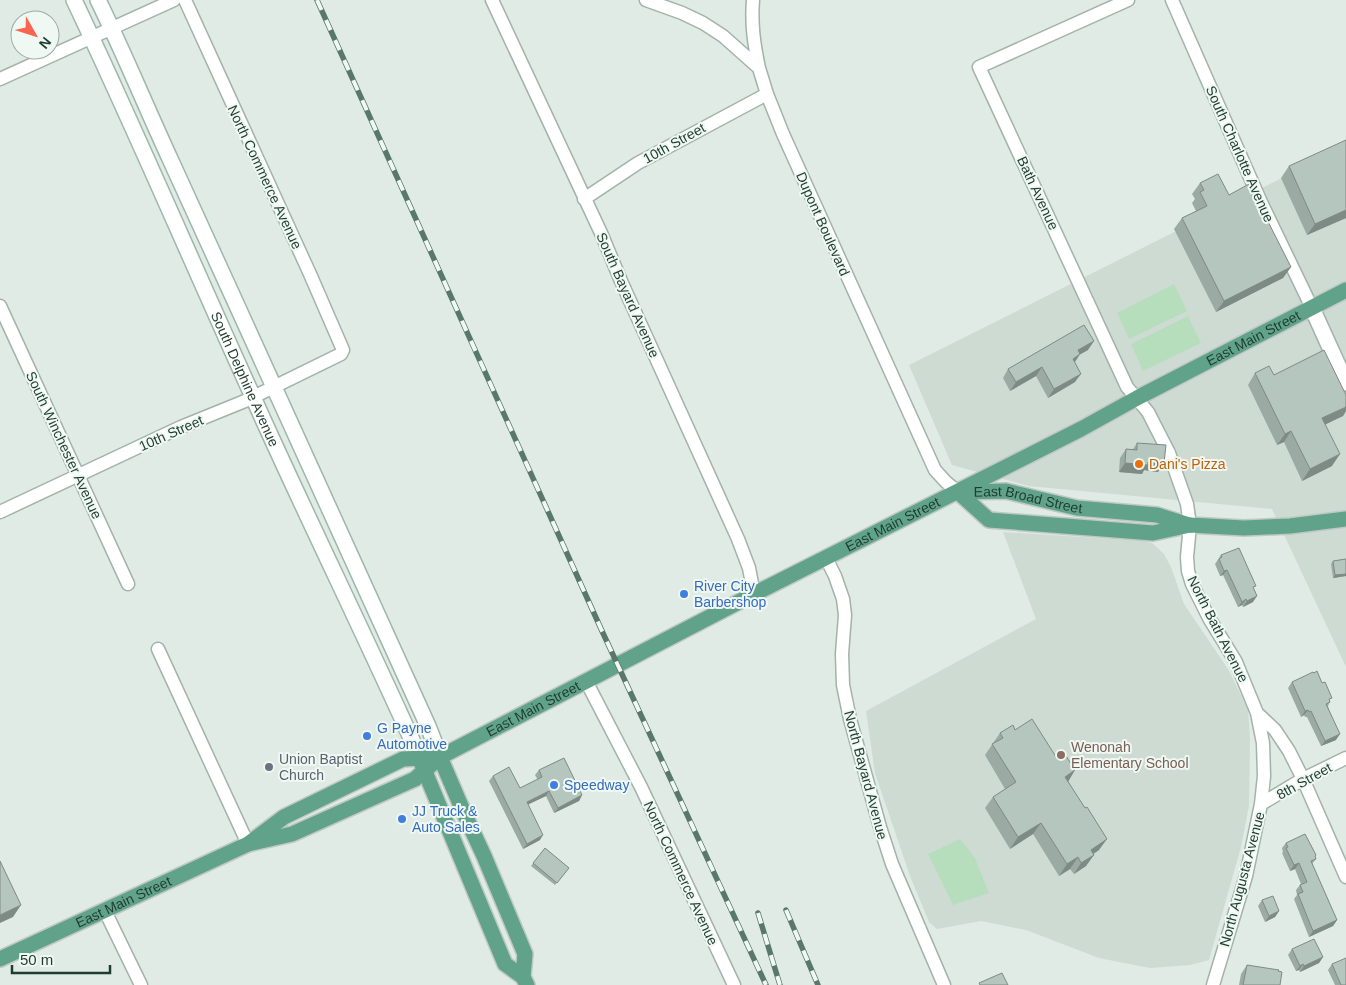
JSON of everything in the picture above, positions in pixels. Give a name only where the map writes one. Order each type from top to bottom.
[{"type":"main road","name":"South Delphine Avenue","points":[[74,0],[300,502],[344,591],[422,764]]},
{"type":"main road","name":"South Delphine Avenue","points":[[98,0],[112,27],[428,726],[440,757]]},
{"type":"main road","name":"East Main Street","points":[[0,959],[248,844],[284,817],[403,759],[422,764],[440,757],[754,594],[1081,429],[1346,290]]},
{"type":"main road","points":[[1312,308],[1346,383]]},
{"type":"main road","name":"East Broad Street","points":[[958,492],[1006,491],[1077,508],[1157,515],[1190,525],[1244,528],[1290,526],[1346,519]]},
{"type":"main road","name":"East Broad Street","points":[[958,492],[989,520],[1153,533],[1190,525]]},
{"type":"main road","points":[[440,757],[525,954],[525,981]]},
{"type":"main road","name":"East Main Street","points":[[248,844],[292,834],[414,779],[422,764]]},
{"type":"main road","points":[[422,764],[505,964],[525,981]]},
{"type":"street","points":[[0,79],[174,0]]},
{"type":"street","name":"North Commerce Avenue","points":[[185,0],[342,345],[341,354]]},
{"type":"street","name":"South Bayard Avenue","points":[[492,0],[738,539],[749,568],[754,594]]},
{"type":"street","points":[[646,0],[703,23],[723,36],[759,68]]},
{"type":"street","name":"Dupont Boulevard","points":[[753,0],[753,39],[759,68],[786,142],[935,470],[958,492]]},
{"type":"street","name":"Bath Avenue","points":[[1128,0],[979,68],[1036,187],[1127,387],[1137,398]]},
{"type":"street","name":"South Charlotte Avenue","points":[[1172,0],[1260,200],[1312,308]]},
{"type":"street","name":"10th Street","points":[[584,199],[638,163],[767,94]]},
{"type":"street","name":"South Winchester Avenue","points":[[0,306],[128,584]]},
{"type":"street","name":"10th Street","points":[[0,512],[341,354]]},
{"type":"street","name":"North Bath Avenue","points":[[1137,398],[1148,412],[1169,453],[1187,504],[1190,525],[1187,557],[1192,584],[1209,618],[1236,662],[1257,713],[1275,730],[1289,750],[1346,877]]},
{"type":"street","name":"North Bayard Avenue","points":[[826,558],[844,599],[843,685],[850,719],[892,864],[944,985]]},
{"type":"street","points":[[158,649],[248,844]]},
{"type":"street","name":"North Commerce Avenue","points":[[586,681],[641,787],[734,985]]},
{"type":"street","name":"North Augusta Avenue","points":[[1213,985],[1246,876],[1261,804],[1264,776],[1263,743],[1257,713]]},
{"type":"street","name":"8th Street","points":[[1261,804],[1303,779],[1346,758]]},
{"type":"street","points":[[105,911],[141,985]]},
{"type":"shaded area","points":[[1346,146],[1346,667],[1272,509],[1029,486],[952,465],[909,365]]},
{"type":"shaded area","name":"Wenonah Elementary School","points":[[1003,532],[1152,543],[1164,554],[1171,567],[1184,604],[1228,669],[1248,709],[1250,738],[1249,806],[1241,847],[1209,960],[1190,965],[1150,968],[1099,958],[1026,930],[981,921],[937,929],[929,922],[910,876],[875,773],[866,711],[1036,619]]},
{"type":"green space","points":[[1174,284],[1187,311],[1129,339],[1117,313]]},
{"type":"green space","points":[[1188,316],[1201,343],[1143,371],[1131,344]]},
{"type":"green space","points":[[960,839],[975,858],[989,893],[953,905],[928,854]]},
{"type":"building","points":[[1346,140],[1346,210],[1315,224],[1289,166]]},
{"type":"building","points":[[1218,174],[1229,195],[1249,184],[1291,267],[1224,301],[1182,218],[1207,206],[1200,192],[1204,190],[1200,183]]},
{"type":"building","points":[[1084,325],[1094,341],[1078,350],[1080,354],[1073,359],[1081,374],[1054,389],[1042,367],[1016,382],[1008,369]]},
{"type":"building","points":[[1324,350],[1346,395],[1346,407],[1322,418],[1340,454],[1310,469],[1291,431],[1285,434],[1255,373],[1269,366],[1274,375]]},
{"type":"building","points":[[1137,443],[1166,445],[1164,463],[1148,462],[1148,465],[1125,463],[1126,449],[1137,450]]},
{"type":"building","points":[[1239,548],[1256,586],[1253,587],[1257,596],[1242,602],[1227,570],[1224,571],[1219,559],[1222,557],[1221,555]]},
{"type":"building","points":[[1346,559],[1346,574],[1335,575],[1333,561]]},
{"type":"building","points":[[1317,671],[1322,683],[1325,682],[1332,698],[1326,704],[1340,734],[1325,741],[1311,711],[1305,711],[1292,682]]},
{"type":"building","points":[[1032,719],[1058,760],[1066,756],[1075,770],[1065,777],[1107,839],[1091,850],[1094,855],[1081,863],[1078,857],[1067,864],[1041,823],[1018,837],[993,797],[1016,782],[992,744],[1003,738],[1000,733],[1013,725],[1015,730]]},
{"type":"building","points":[[564,758],[582,795],[558,808],[549,791],[527,802],[543,835],[527,844],[493,776],[509,767],[520,788],[542,777],[539,770]]},
{"type":"building","points":[[1305,834],[1316,855],[1316,859],[1311,861],[1337,920],[1313,931],[1298,894],[1303,892],[1300,885],[1307,882],[1299,863],[1294,865],[1286,848],[1288,847],[1286,843]]},
{"type":"building","points":[[545,848],[569,868],[557,883],[533,863]]},
{"type":"building","points":[[0,861],[21,905],[0,915]]},
{"type":"building","points":[[1273,896],[1279,911],[1269,916],[1262,900]]},
{"type":"building","points":[[1314,939],[1323,957],[1300,966],[1292,949]]},
{"type":"building","points":[[1346,958],[1346,985],[1341,985],[1332,964]]},
{"type":"building","points":[[1247,965],[1279,970],[1282,972],[1280,985],[1243,985]]},
{"type":"building","points":[[1002,973],[1008,985],[980,985],[979,983]]},
{"type":"railway","points":[[317,0],[602,631],[766,985]]},
{"type":"railway","points":[[786,910],[818,985]]},
{"type":"railway","points":[[758,913],[780,985]]},
{"type":"place","name":"Dani's Pizza","points":[[1139,464]]},
{"type":"place","name":"River City Barbershop","points":[[684,594]]},
{"type":"place","name":"G Payne Automotive","points":[[367,736]]},
{"type":"place","name":"Wenonah Elementary School","points":[[1061,755]]},
{"type":"place","name":"Union Baptist Church","points":[[269,767]]},
{"type":"place","name":"Speedway","points":[[554,785]]},
{"type":"place","name":"JJ Truck & Auto Sales","points":[[402,819]]}]
